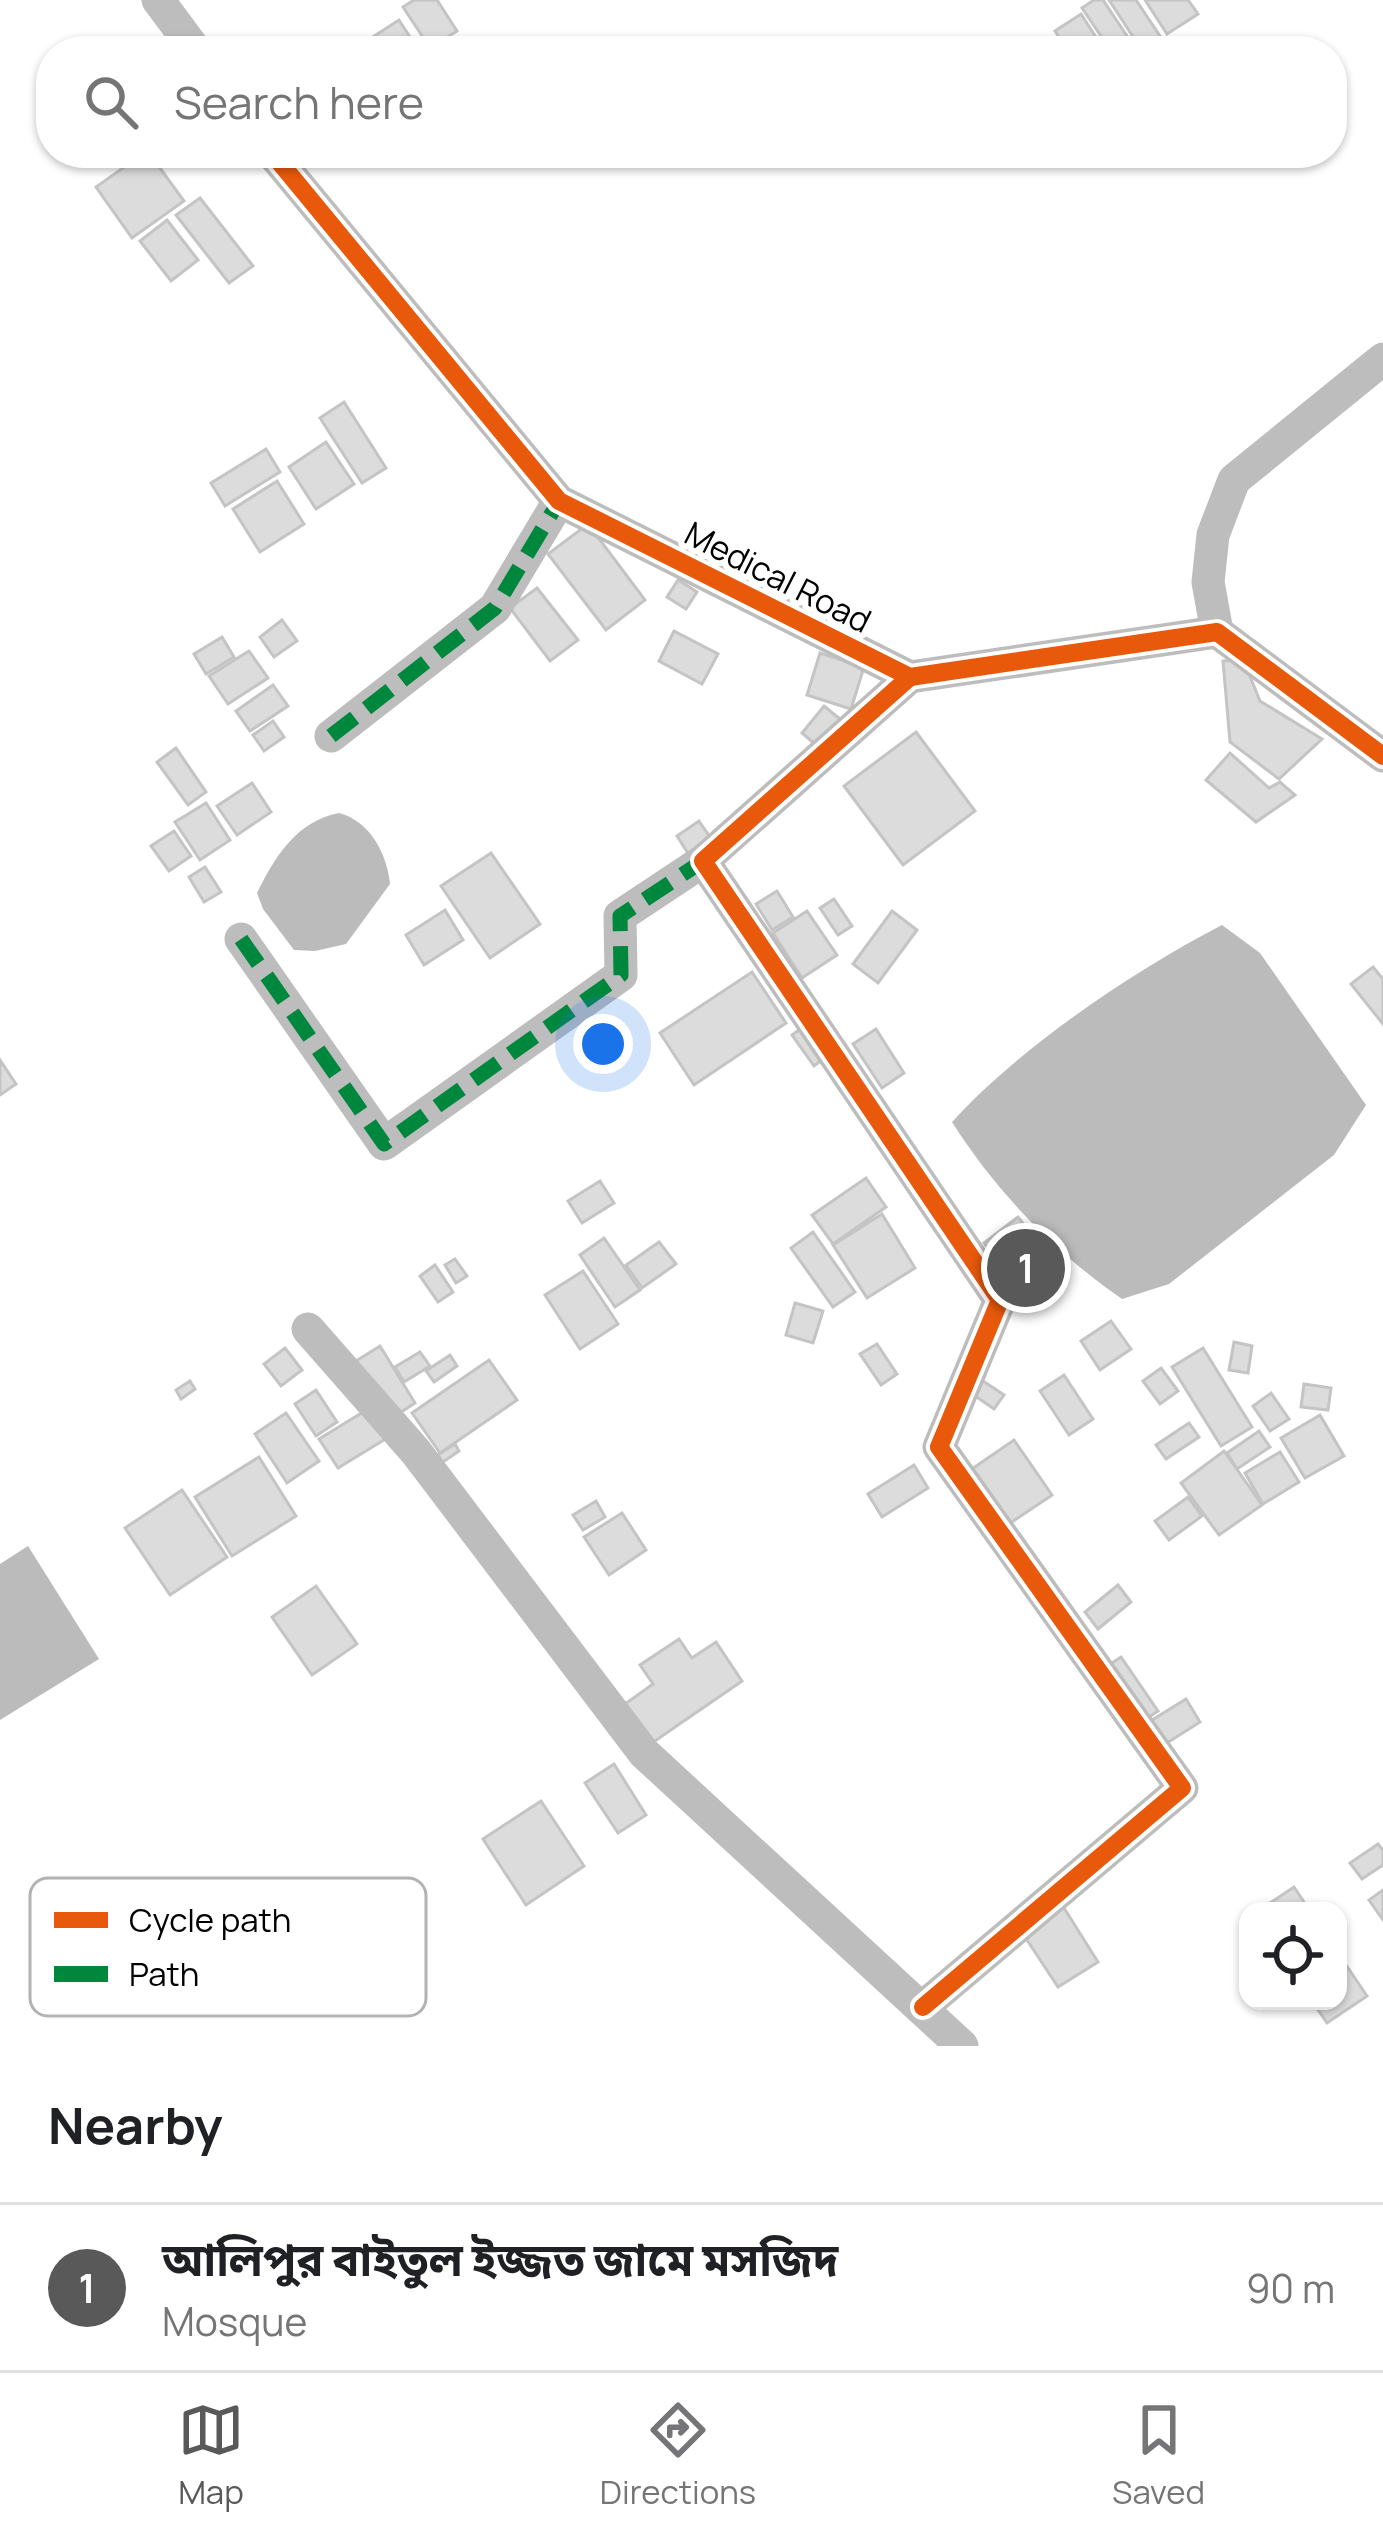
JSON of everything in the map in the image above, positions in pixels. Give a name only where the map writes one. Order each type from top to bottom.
[{"type":"street","points":[[158,0],[185,36]]},
{"type":"street","name":"Medical Road","points":[[284,168],[559,501],[910,677]]},
{"type":"street","points":[[1383,359],[1234,480],[1214,535],[1208,582],[1217,632],[1383,756]]},
{"type":"street","points":[[332,736],[495,608],[559,501]]},
{"type":"street","points":[[241,939],[384,1144],[622,975],[620,916],[704,861],[910,677],[1217,632]]},
{"type":"street","points":[[704,861],[1000,1300],[939,1447],[1182,1788],[923,2007]]},
{"type":"street","points":[[308,1330],[416,1452],[644,1753],[962,2046]]},
{"type":"shaded area","points":[[339,813],[360,823],[375,840],[390,884],[346,944],[294,950],[263,909],[257,893],[299,832]]},
{"type":"shaded area","points":[[1222,925],[1260,953],[1366,1105],[1334,1155],[1169,1284],[1122,1299],[1028,1219],[952,1122],[1043,1039],[1152,965]]},
{"type":"shaded area","points":[[28,1546],[99,1659],[0,1720],[0,1564]]},
{"type":"building","points":[[414,0],[437,0],[457,31],[449,36],[422,36],[403,7]]},
{"type":"building","points":[[1103,0],[1127,36],[1101,36],[1082,8]]},
{"type":"building","points":[[1109,0],[1136,0],[1160,36],[1133,36]]},
{"type":"building","points":[[1145,0],[1188,0],[1198,14],[1167,34]]},
{"type":"building","points":[[1081,14],[1095,36],[1058,36],[1055,31]]},
{"type":"building","points":[[399,20],[409,36],[374,36]]},
{"type":"building","points":[[123,168],[160,168],[184,201],[132,238],[96,187]]},
{"type":"building","points":[[200,198],[253,266],[229,283],[176,215]]},
{"type":"building","points":[[167,220],[198,260],[171,281],[140,241]]},
{"type":"building","points":[[344,402],[386,468],[362,483],[320,418]]},
{"type":"building","points":[[326,442],[354,484],[316,509],[289,467]]},
{"type":"building","points":[[266,449],[280,472],[225,506],[211,483]]},
{"type":"building","points":[[277,481],[304,524],[260,552],[233,509]]},
{"type":"building","points":[[588,524],[645,600],[606,630],[548,554]]},
{"type":"building","points":[[678,580],[697,592],[686,609],[667,597]]},
{"type":"building","points":[[537,588],[578,640],[550,661],[510,608]]},
{"type":"building","points":[[282,620],[297,641],[274,657],[260,637]]},
{"type":"building","points":[[674,631],[718,654],[702,684],[659,661]]},
{"type":"building","points":[[222,637],[234,657],[206,674],[194,654]]},
{"type":"building","points":[[249,651],[268,678],[228,704],[209,676]]},
{"type":"building","points":[[820,653],[864,667],[851,709],[807,695]]},
{"type":"building","points":[[1243,659],[1260,701],[1322,739],[1279,779],[1230,742],[1223,661]]},
{"type":"building","points":[[273,685],[288,706],[250,731],[236,711]]},
{"type":"building","points":[[824,706],[840,719],[817,746],[802,733]]},
{"type":"building","points":[[273,721],[284,737],[264,751],[253,735]]},
{"type":"building","points":[[916,732],[975,811],[903,865],[844,786]]},
{"type":"building","points":[[176,748],[206,792],[188,805],[157,762]]},
{"type":"building","points":[[1230,753],[1269,788],[1280,782],[1295,795],[1256,822],[1206,780]]},
{"type":"building","points":[[252,783],[271,812],[237,835],[217,806]]},
{"type":"building","points":[[206,803],[230,840],[200,860],[175,822]]},
{"type":"building","points":[[699,821],[712,840],[689,855],[677,836]]},
{"type":"building","points":[[174,831],[191,856],[169,871],[151,846]]},
{"type":"building","points":[[491,853],[540,924],[490,958],[441,886]]},
{"type":"building","points":[[205,867],[221,892],[204,902],[189,877]]},
{"type":"building","points":[[777,891],[793,917],[772,930],[756,904]]},
{"type":"building","points":[[834,899],[852,926],[838,935],[820,908]]},
{"type":"building","points":[[445,910],[463,940],[424,965],[406,935]]},
{"type":"building","points":[[807,911],[837,955],[802,978],[773,933]]},
{"type":"building","points":[[892,911],[917,930],[878,983],[853,964]]},
{"type":"building","points":[[1373,967],[1383,979],[1383,1024],[1351,984]]},
{"type":"building","points":[[752,972],[786,1023],[694,1085],[660,1033]]},
{"type":"building","points":[[804,1026],[826,1057],[814,1066],[792,1035]]},
{"type":"building","points":[[876,1029],[904,1073],[882,1088],[853,1044]]},
{"type":"building","points":[[0,1060],[16,1084],[0,1095]]},
{"type":"building","points":[[866,1178],[886,1207],[833,1244],[812,1215]]},
{"type":"building","points":[[600,1181],[614,1203],[582,1223],[568,1201]]},
{"type":"building","points":[[882,1214],[915,1268],[867,1298],[833,1245]]},
{"type":"building","points":[[1018,1217],[1062,1274],[1027,1300],[984,1243]]},
{"type":"building","points":[[813,1232],[855,1292],[833,1307],[791,1248]]},
{"type":"building","points":[[604,1238],[640,1290],[615,1307],[580,1255]]},
{"type":"building","points":[[659,1242],[676,1264],[642,1288],[626,1265]]},
{"type":"building","points":[[455,1259],[467,1276],[456,1283],[445,1265]]},
{"type":"building","points":[[435,1265],[453,1292],[438,1302],[420,1276]]},
{"type":"building","points":[[583,1271],[618,1324],[580,1349],[545,1295]]},
{"type":"building","points":[[795,1303],[823,1311],[813,1343],[786,1335]]},
{"type":"building","points":[[1111,1321],[1131,1349],[1100,1370],[1081,1341]]},
{"type":"building","points":[[1234,1342],[1252,1346],[1248,1373],[1229,1370]]},
{"type":"building","points":[[877,1344],[897,1374],[881,1385],[860,1354]]},
{"type":"building","points":[[380,1346],[415,1403],[392,1418],[356,1361]]},
{"type":"building","points":[[285,1348],[302,1370],[281,1386],[264,1364]]},
{"type":"building","points":[[1203,1348],[1252,1427],[1221,1446],[1172,1367]]},
{"type":"building","points":[[420,1352],[430,1366],[404,1382],[395,1367]]},
{"type":"building","points":[[450,1355],[457,1366],[434,1382],[426,1371]]},
{"type":"building","points":[[489,1360],[517,1400],[440,1453],[412,1413]]},
{"type":"building","points":[[1161,1368],[1178,1391],[1160,1404],[1143,1381]]},
{"type":"building","points":[[1064,1375],[1093,1419],[1069,1435],[1040,1391]]},
{"type":"building","points":[[980,1379],[1004,1395],[994,1409],[971,1393]]},
{"type":"building","points":[[190,1381],[195,1389],[181,1399],[176,1390]]},
{"type":"building","points":[[1304,1384],[1331,1388],[1328,1410],[1301,1407]]},
{"type":"building","points":[[316,1390],[337,1422],[316,1436],[295,1404]]},
{"type":"building","points":[[1271,1393],[1289,1419],[1270,1431],[1253,1406]]},
{"type":"building","points":[[373,1406],[392,1435],[338,1468],[319,1439]]},
{"type":"building","points":[[286,1413],[319,1461],[287,1483],[255,1434]]},
{"type":"building","points":[[1320,1415],[1344,1456],[1305,1478],[1281,1438]]},
{"type":"building","points":[[1189,1423],[1199,1437],[1166,1459],[1156,1445]]},
{"type":"building","points":[[1259,1431],[1270,1447],[1237,1469],[1227,1453]]},
{"type":"building","points":[[1014,1440],[1052,1495],[1009,1524],[972,1469]]},
{"type":"building","points":[[455,1444],[459,1451],[443,1462],[438,1455]]},
{"type":"building","points":[[1224,1451],[1262,1505],[1219,1535],[1181,1483]]},
{"type":"building","points":[[1280,1452],[1299,1482],[1263,1504],[1245,1473]]},
{"type":"building","points":[[259,1457],[296,1516],[232,1556],[195,1497]]},
{"type":"building","points":[[914,1465],[928,1488],[882,1517],[868,1494]]},
{"type":"building","points":[[182,1490],[227,1557],[170,1595],[125,1528]]},
{"type":"building","points":[[1188,1497],[1202,1516],[1169,1540],[1155,1521]]},
{"type":"building","points":[[596,1501],[605,1517],[583,1530],[573,1515]]},
{"type":"building","points":[[622,1513],[646,1550],[609,1575],[584,1537]]},
{"type":"building","points":[[1118,1585],[1131,1602],[1098,1629],[1085,1612]]},
{"type":"building","points":[[316,1586],[357,1644],[312,1675],[272,1617]]},
{"type":"building","points":[[679,1639],[692,1658],[716,1642],[742,1681],[652,1743],[625,1704],[653,1684],[640,1665]]},
{"type":"building","points":[[1121,1657],[1158,1711],[1146,1719],[1109,1665]]},
{"type":"building","points":[[1186,1699],[1200,1722],[1159,1748],[1144,1725]]},
{"type":"building","points":[[614,1764],[646,1815],[618,1833],[585,1783]]},
{"type":"building","points":[[541,1801],[584,1866],[526,1905],[483,1839]]},
{"type":"building","points":[[1378,1844],[1383,1865],[1362,1879],[1350,1863]]},
{"type":"building","points":[[1294,1887],[1304,1902],[1272,1902]]},
{"type":"building","points":[[1383,1890],[1383,1920],[1369,1900]]},
{"type":"building","points":[[1064,1908],[1098,1962],[1058,1987],[1023,1934]]},
{"type":"building","points":[[1347,1966],[1367,1996],[1347,2010]]},
{"type":"building","points":[[1318,2010],[1346,2010],[1327,2023]]},
{"type":"marked path","points":[[331,736],[495,608],[559,501]]},
{"type":"marked path","points":[[241,939],[384,1144],[621,975],[620,916],[703,861]]},
{"type":"cycle path","points":[[284,168],[559,501],[910,677],[1217,632],[1383,756]]},
{"type":"cycle path","points":[[910,677],[703,861],[1000,1300],[939,1447],[1182,1788],[923,2007]]},
{"type":"place","name":"আলিপুর বাইতুল ইজ্জত জামে মসজিদ","points":[[1026,1268]]}]
